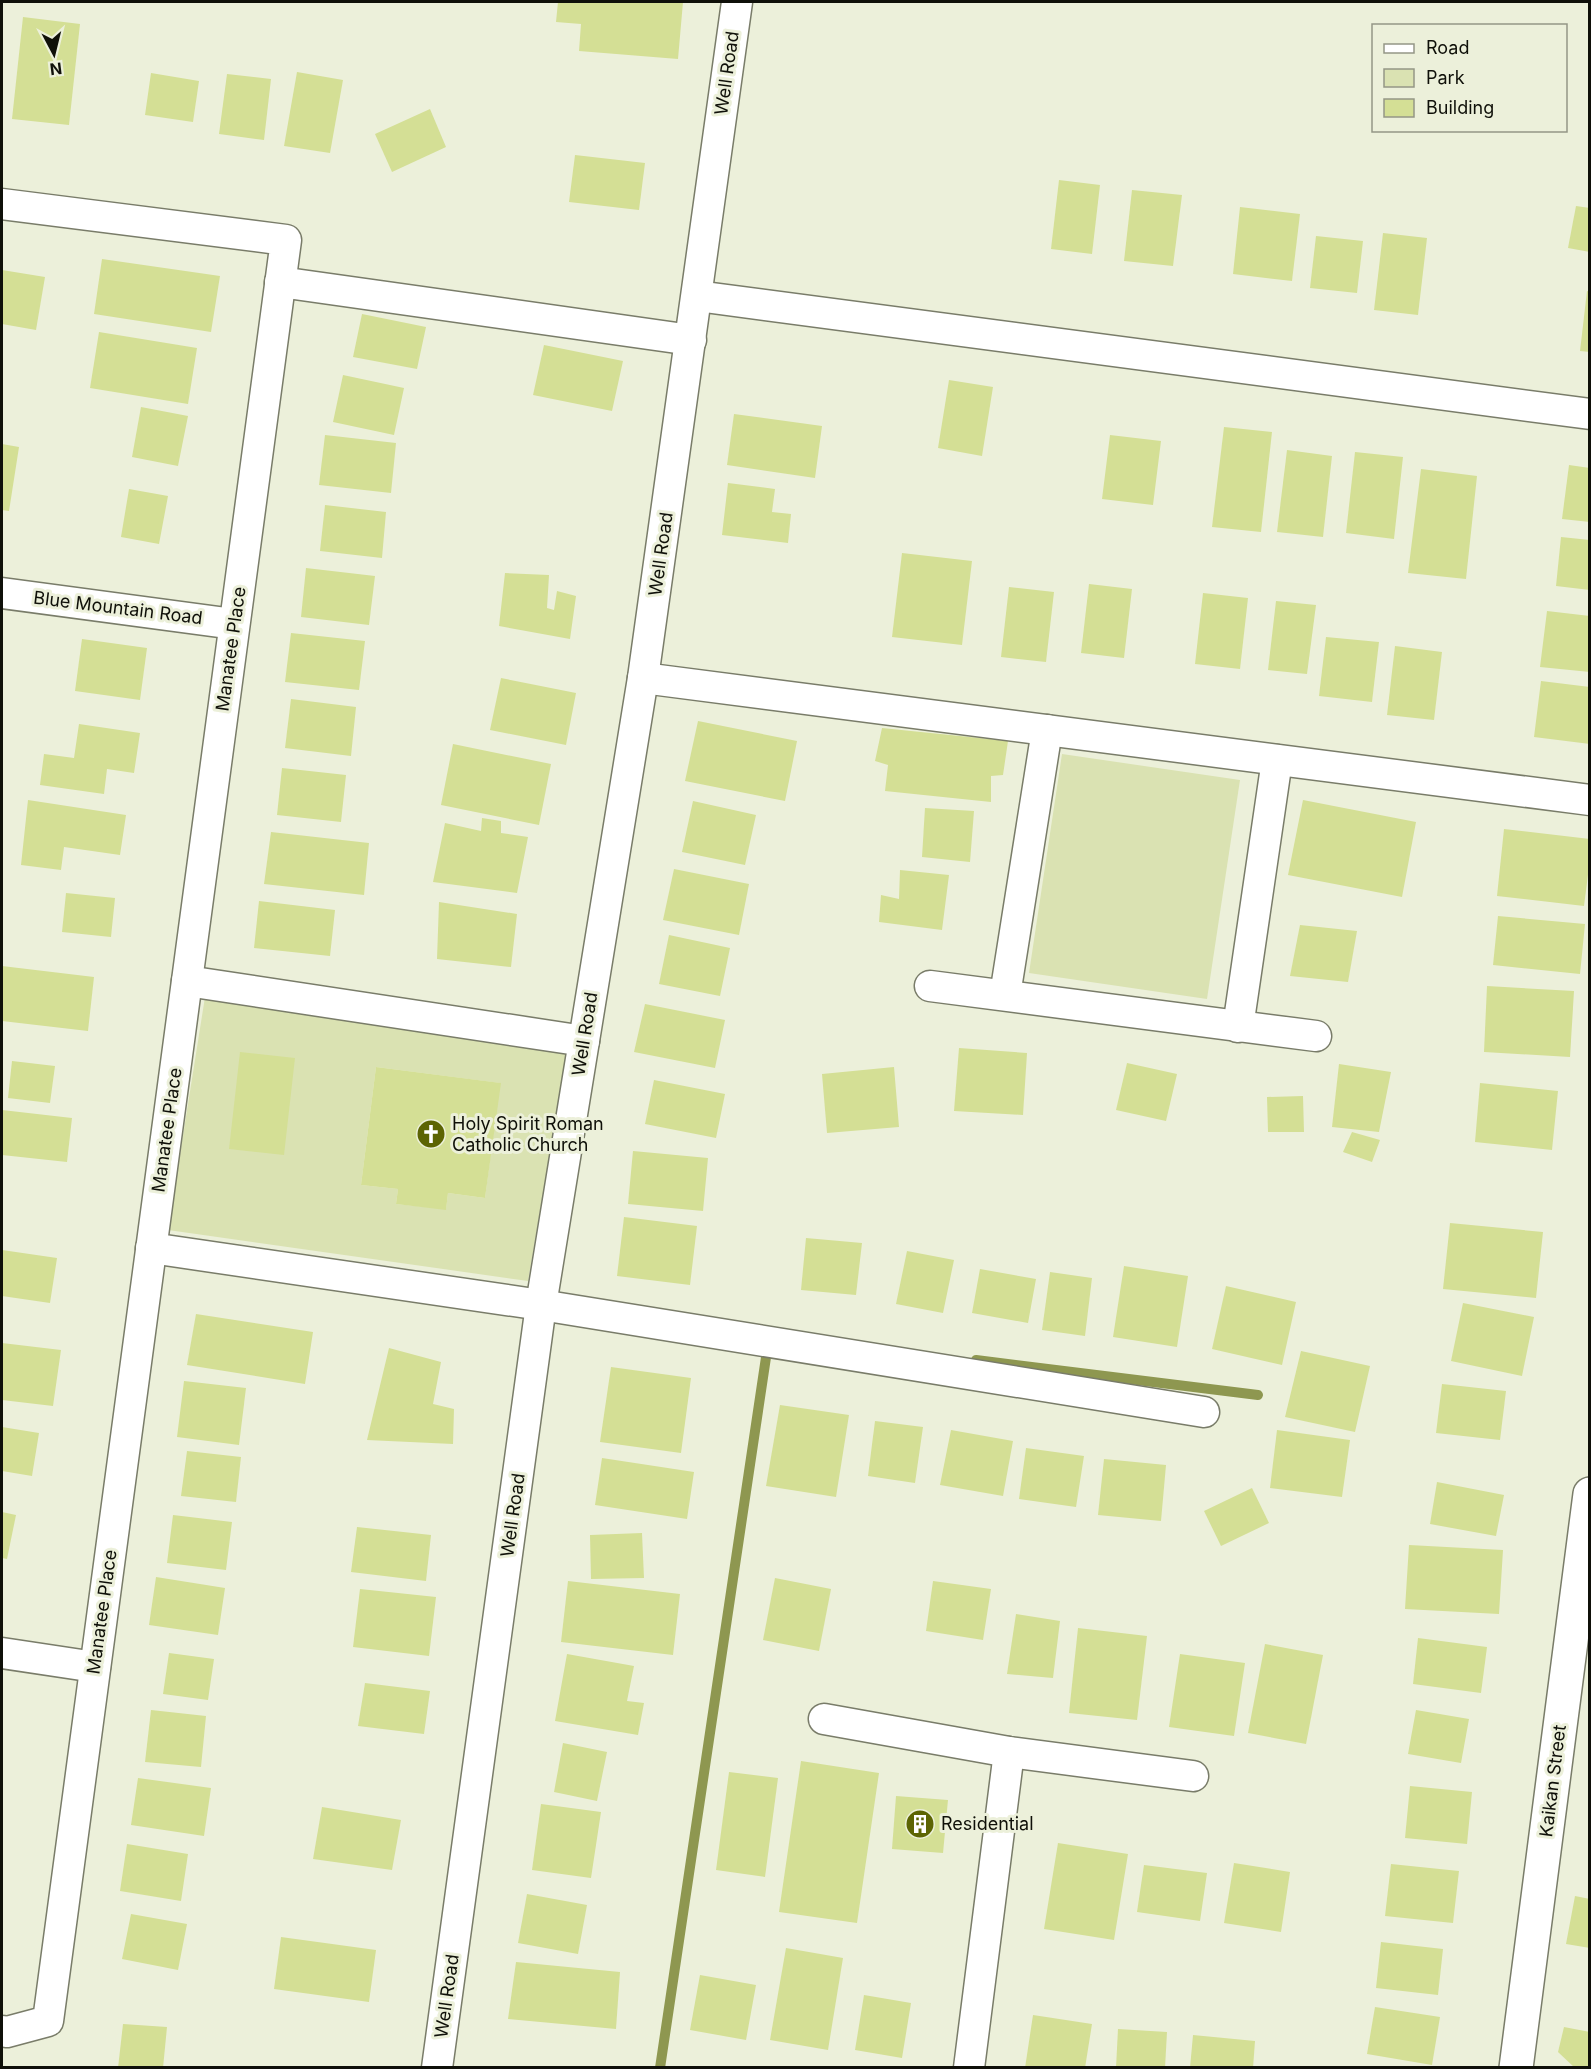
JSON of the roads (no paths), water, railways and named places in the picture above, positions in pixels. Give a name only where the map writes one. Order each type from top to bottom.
[{"type":"street","name":"Well Road","points":[[437,2067],[542,1305],[643,678],[698,296],[737,2]]},
{"type":"street","name":"Manatee Place","points":[[2,204],[286,240],[48,2020],[7,2032],[2,2031]]},
{"type":"street","points":[[280,282],[691,340]]},
{"type":"street","points":[[698,296],[1590,414]]},
{"type":"street","name":"Blue Mountain Road","points":[[2,593],[234,624]]},
{"type":"street","points":[[643,678],[1590,800]]},
{"type":"street","points":[[1005,995],[1047,730]]},
{"type":"street","points":[[1238,1027],[1277,760]]},
{"type":"street","points":[[187,981],[584,1041]]},
{"type":"street","points":[[930,986],[1316,1036]]},
{"type":"street","points":[[151,1248],[542,1305],[1204,1412]]},
{"type":"street","name":"Kaikan Street","points":[[1516,2067],[1590,1494]]},
{"type":"street","points":[[2,1653],[95,1667]]},
{"type":"street","points":[[824,1719],[1009,1752],[1193,1776]]},
{"type":"street","points":[[969,2067],[1009,1752]]},
{"type":"waterway","points":[[660,2068],[768,1344]]},
{"type":"waterway","points":[[976,1360],[1258,1395]]},
{"type":"place","name":"Holy Spirit Roman Catholic Church","points":[[431,1134]]},
{"type":"place","name":"Residential","points":[[920,1824]]}]
